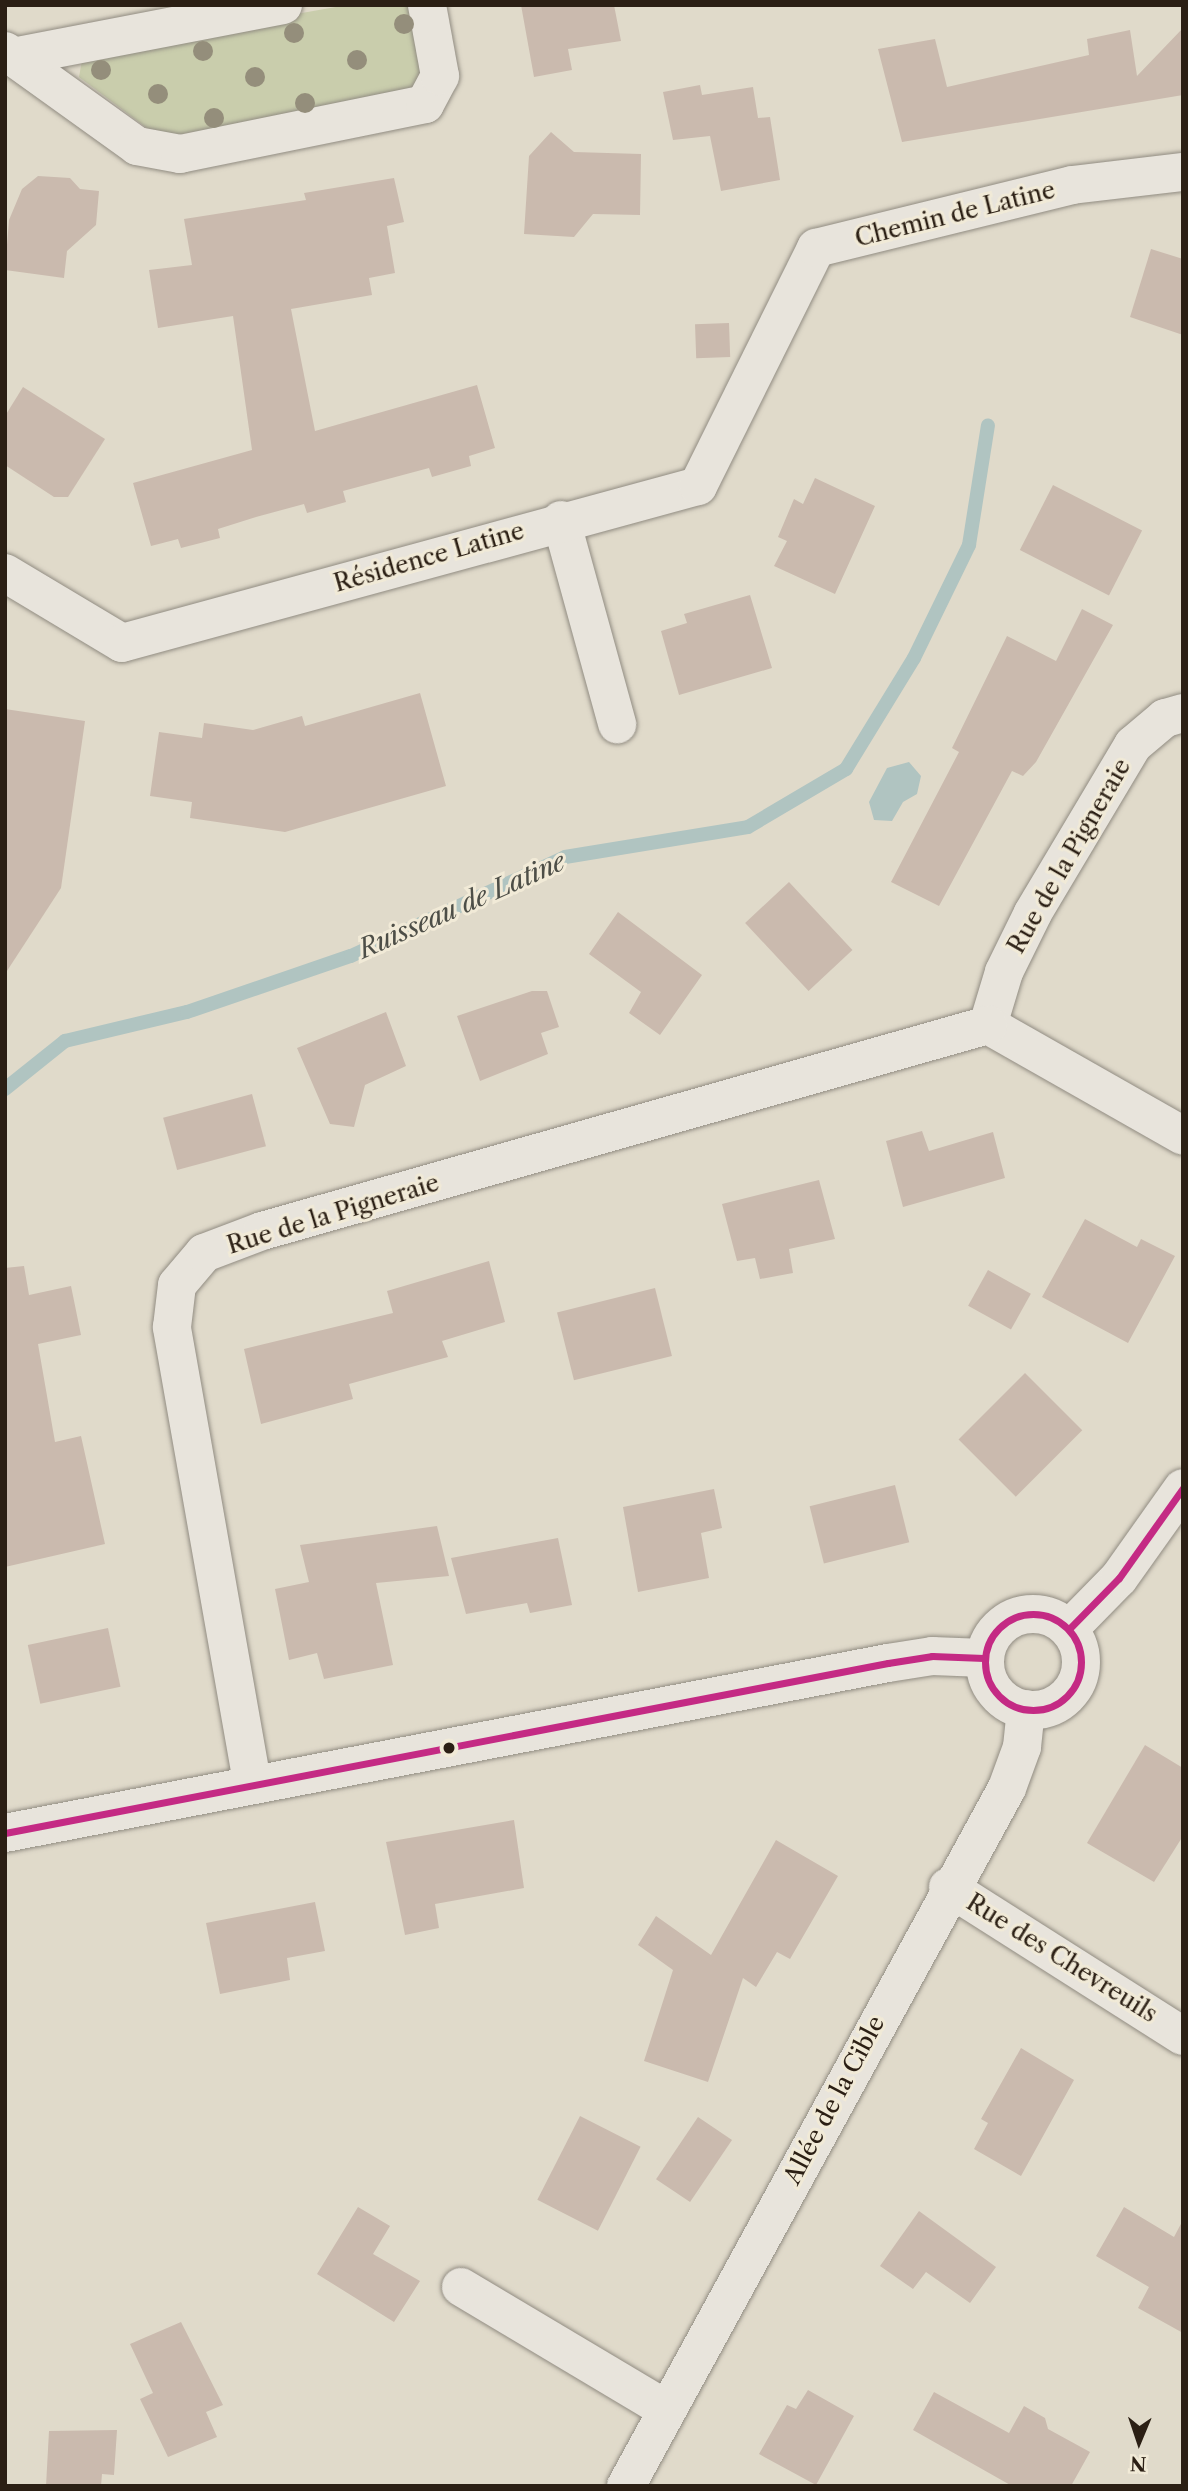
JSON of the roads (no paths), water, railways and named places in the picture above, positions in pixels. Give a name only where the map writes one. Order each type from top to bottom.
[{"type":"street","points":[[9,54],[283,5]]},
{"type":"street","points":[[9,54],[137,146],[180,154],[425,104],[440,76],[427,5]]},
{"type":"street","name":"Chemin de Latine","points":[[773,327],[816,248],[1072,185],[1183,173]]},
{"type":"street","name":"Résidence Latine","points":[[5,573],[122,643],[561,520],[698,485],[773,327]]},
{"type":"street","points":[[561,520],[617,724]]},
{"type":"street","name":"Rue de la Pigneraie","points":[[252,1782],[172,1327],[177,1285],[204,1254],[262,1231],[988,1025],[1004,972],[1033,913],[1133,745],[1165,718],[1183,713]]},
{"type":"street","points":[[988,1025],[1183,1136]]},
{"type":"street","points":[[1069,1629],[1119,1578],[1183,1488]]},
{"type":"street","points":[[1041,1614],[1069,1629],[1081,1656],[1075,1684],[1054,1704],[1026,1709],[995,1692],[984,1658],[988,1643],[1009,1619],[1041,1614]]},
{"type":"street","points":[[5,1833],[252,1782],[888,1663],[932,1656],[984,1658]]},
{"type":"street","name":"Allée de la Cible","points":[[626,2486],[948,1887],[1007,1788],[1022,1747],[1026,1709]]},
{"type":"street","name":"Rue des Chevreuils","points":[[948,1887],[1180,2028]]},
{"type":"street","points":[[461,2287],[667,2410]]},
{"type":"waterway","name":"Ruisseau de Latine","points":[[5,1089],[65,1041],[187,1012],[351,956],[565,857],[748,827],[846,769],[914,658],[969,545],[988,425]]}]
